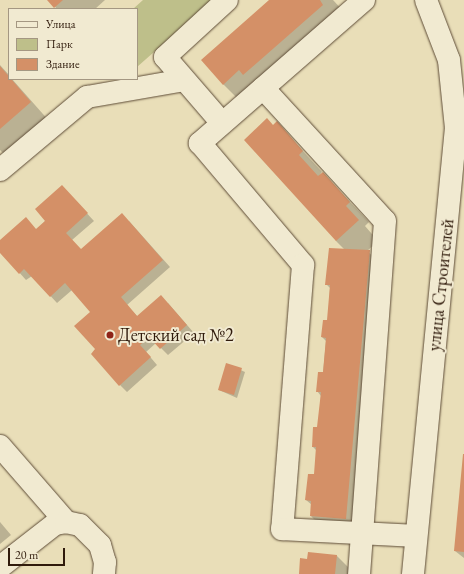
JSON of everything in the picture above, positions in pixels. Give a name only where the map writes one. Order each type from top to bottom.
[{"type":"street","points":[[222,123],[165,57],[227,0]]},
{"type":"street","points":[[364,0],[200,142],[303,265],[282,529],[416,536]]},
{"type":"street","name":"улица Строителей","points":[[413,574],[416,536],[455,236],[460,129],[449,60],[426,0]]},
{"type":"street","points":[[0,170],[87,97],[184,80]]},
{"type":"street","points":[[263,88],[385,221],[359,574]]},
{"type":"street","points":[[0,446],[66,522]]},
{"type":"street","points":[[0,568],[55,524],[66,522],[80,525],[100,545],[105,562],[104,574]]},
{"type":"green space","points":[[143,0],[213,0],[138,66],[138,8],[134,8]]},
{"type":"building","points":[[47,0],[63,0],[54,8]]},
{"type":"building","points":[[269,0],[320,0],[323,5],[243,75],[239,70],[223,85],[201,60]]},
{"type":"building","points":[[0,66],[8,75],[8,80],[12,80],[31,102],[0,129]]},
{"type":"building","points":[[267,118],[273,125],[277,121],[303,151],[299,155],[318,176],[323,172],[350,202],[346,206],[359,220],[336,241],[244,140]]},
{"type":"building","points":[[62,185],[88,213],[66,233],[81,249],[122,213],[163,260],[121,297],[137,316],[161,295],[187,325],[160,349],[149,337],[140,345],[151,357],[119,386],[91,354],[95,349],[74,326],[90,312],[65,283],[50,297],[24,269],[19,274],[0,253],[0,240],[26,217],[36,229],[45,221],[35,209]]},
{"type":"building","points":[[329,248],[370,250],[346,519],[310,516],[311,501],[305,500],[308,474],[314,474],[316,447],[312,447],[313,427],[317,427],[321,392],[316,392],[318,372],[323,372],[326,338],[321,337],[323,320],[327,320],[330,285],[325,285]]},
{"type":"building","points":[[226,363],[242,368],[234,395],[218,390]]},
{"type":"building","points":[[464,454],[464,552],[454,551]]},
{"type":"building","points":[[308,552],[337,555],[335,574],[299,574],[300,558],[307,559]]},
{"type":"place","name":"Детский сад №2","points":[[110,335]]}]
